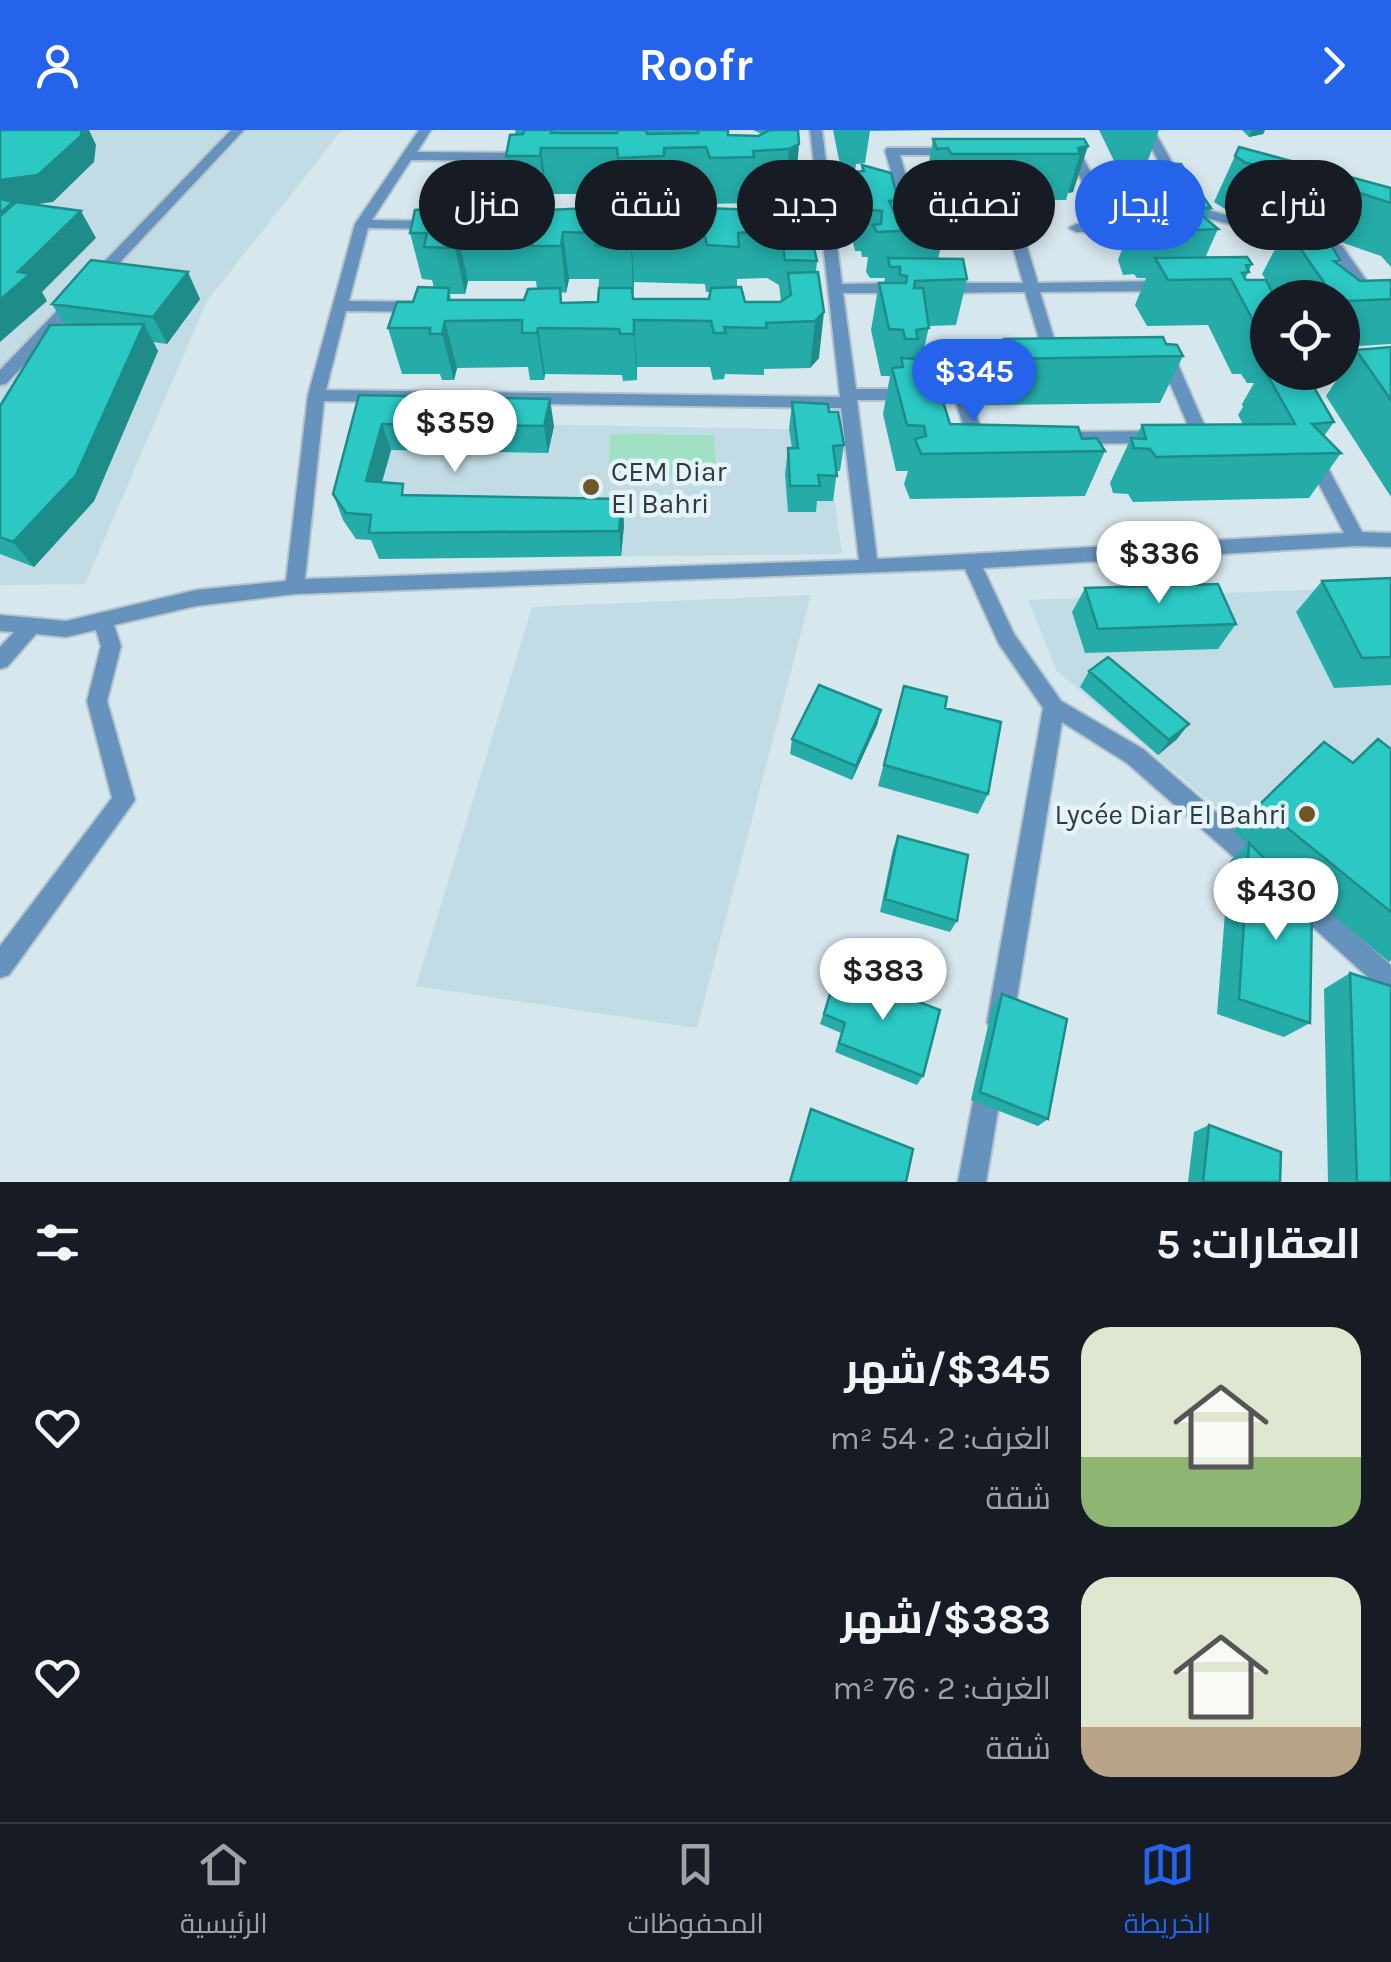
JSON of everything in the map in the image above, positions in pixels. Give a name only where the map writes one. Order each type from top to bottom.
[{"type":"street","points":[[0,380],[238,130]]},
{"type":"street","points":[[295,587],[316,394],[362,224],[424,130]]},
{"type":"street","points":[[816,130],[820,160]]},
{"type":"street","points":[[1148,130],[1164,160]]},
{"type":"street","points":[[895,160],[892,151],[964,151]]},
{"type":"street","points":[[1054,152],[1072,152],[1076,160]]},
{"type":"street","points":[[408,156],[545,157]]},
{"type":"street","points":[[1205,213],[1337,249],[1364,287]]},
{"type":"street","points":[[362,224],[419,225]]},
{"type":"street","points":[[830,250],[868,567]]},
{"type":"street","points":[[1021,250],[1052,358]]},
{"type":"street","points":[[835,288],[1189,286]]},
{"type":"street","points":[[340,306],[437,307]]},
{"type":"street","points":[[975,347],[948,347],[975,439],[1013,439]]},
{"type":"street","points":[[1032,438],[1201,436],[1166,355],[1136,355]]},
{"type":"street","points":[[1360,361],[1391,360]]},
{"type":"street","points":[[316,394],[848,399],[962,394]]},
{"type":"street","points":[[1305,439],[1356,540]]},
{"type":"street","points":[[0,623],[66,628],[103,623],[196,598],[295,587],[868,567],[1391,540]]},
{"type":"street","points":[[970,561],[1006,638],[1054,707],[1135,756],[1391,982]]},
{"type":"street","points":[[0,966],[124,800],[97,700],[111,646],[103,623]]},
{"type":"street","points":[[0,661],[33,624]]},
{"type":"street","points":[[972,1182],[1054,707]]},
{"type":"shaded area","points":[[0,130],[342,130],[207,301],[85,584],[0,585]]},
{"type":"shaded area","name":"CEM Diar El Bahri","points":[[368,421],[825,430],[842,554],[379,559],[381,540],[356,539],[343,520]]},
{"type":"shaded area","name":"Lycée Diar El Bahri","points":[[1391,587],[1391,957],[1057,671],[1028,600]]},
{"type":"shaded area","points":[[811,595],[697,1028],[416,986],[532,607]]},
{"type":"green space","points":[[610,434],[714,435],[716,476],[609,475]]},
{"type":"building","points":[[0,130],[82,130],[81,136],[38,175],[0,180]]},
{"type":"building","points":[[524,130],[646,130],[647,134],[728,130],[728,135],[758,136],[770,130],[798,130],[799,144],[789,149],[753,151],[754,157],[710,158],[706,147],[664,148],[664,156],[618,158],[617,148],[541,148],[540,156],[506,156],[510,135],[523,134]]},
{"type":"building","points":[[933,139],[1084,139],[1088,146],[1078,148],[1080,154],[951,154],[948,148],[937,149]]},
{"type":"building","points":[[1239,147],[1287,160],[1241,160],[1235,156]]},
{"type":"building","points":[[873,168],[891,173],[893,231],[877,232],[873,225],[881,224],[882,211],[873,210]]},
{"type":"building","points":[[1362,180],[1391,188],[1391,203],[1362,194]]},
{"type":"building","points":[[0,199],[13,202],[0,213]]},
{"type":"building","points":[[16,202],[81,211],[18,272],[30,274],[0,300],[0,216]]},
{"type":"building","points":[[717,208],[737,209],[737,247],[717,246]]},
{"type":"building","points":[[575,209],[575,232],[563,232],[561,246],[555,246],[555,210]]},
{"type":"building","points":[[415,210],[419,210],[419,233],[410,233]]},
{"type":"building","points":[[1205,218],[1218,229],[1205,230]]},
{"type":"building","points":[[784,250],[814,250],[817,261],[785,260]]},
{"type":"building","points":[[1301,250],[1334,250],[1340,260],[1334,261],[1359,280],[1322,280]]},
{"type":"building","points":[[1247,257],[1252,264],[1246,265],[1249,272],[1242,273],[1250,280],[1250,315],[1231,279],[1168,280],[1155,258]]},
{"type":"building","points":[[888,258],[963,259],[967,279],[915,281],[914,288],[923,288],[929,328],[916,330],[918,339],[905,339],[903,330],[889,329],[879,283],[906,283],[907,276],[900,275],[900,267],[890,267]]},
{"type":"building","points":[[91,260],[188,272],[153,317],[52,304]]},
{"type":"building","points":[[818,272],[824,312],[815,321],[766,323],[767,328],[724,327],[726,333],[714,333],[711,321],[634,320],[634,334],[620,334],[619,329],[538,328],[537,333],[522,333],[522,320],[445,321],[442,334],[430,334],[430,328],[388,328],[397,302],[413,302],[418,287],[449,288],[448,300],[524,300],[528,289],[560,288],[561,303],[598,302],[599,288],[632,288],[633,299],[709,299],[711,288],[741,287],[745,302],[780,302],[791,295],[788,273]]},
{"type":"building","points":[[1391,280],[1391,299],[1360,301],[1360,281]]},
{"type":"building","points":[[144,324],[76,475],[13,542],[0,537],[0,406],[50,325]]},
{"type":"building","points":[[1163,337],[1166,344],[1177,345],[1183,356],[1000,359],[996,347],[1006,348],[1004,339]]},
{"type":"building","points":[[1391,347],[1391,400],[1360,356],[1360,350]]},
{"type":"building","points":[[901,358],[918,359],[920,371],[933,370],[950,424],[1078,427],[1082,439],[1097,438],[1105,451],[921,454],[915,439],[926,436],[924,426],[907,425],[892,368],[903,367]]},
{"type":"building","points":[[1276,390],[1315,390],[1334,422],[1312,424],[1341,453],[1156,457],[1150,449],[1134,448],[1131,438],[1146,439],[1142,425],[1295,424]]},
{"type":"building","points":[[359,395],[550,399],[544,426],[382,424],[366,481],[403,484],[402,495],[622,499],[619,531],[369,533],[371,515],[346,513],[333,494]]},
{"type":"building","points":[[792,402],[828,404],[829,412],[838,412],[844,445],[833,446],[837,476],[818,475],[820,486],[790,486],[788,448],[798,448]]},
{"type":"building","points":[[1391,578],[1391,657],[1362,658],[1322,581]]},
{"type":"building","points":[[1218,584],[1236,624],[1098,629],[1085,588]]},
{"type":"building","points":[[1108,657],[1189,724],[1169,740],[1089,671]]},
{"type":"building","points":[[819,685],[881,710],[856,766],[792,739]]},
{"type":"building","points":[[904,686],[947,697],[945,708],[1001,722],[988,794],[884,765]]},
{"type":"building","points":[[1378,739],[1391,749],[1391,912],[1259,805],[1324,742],[1353,763]]},
{"type":"building","points":[[898,836],[968,855],[957,921],[885,899]]},
{"type":"building","points":[[1249,843],[1312,908],[1310,1023],[1239,999]]},
{"type":"building","points":[[837,971],[940,1010],[923,1076],[839,1043],[845,1023],[824,1014]]},
{"type":"building","points":[[1350,973],[1391,986],[1391,1182],[1357,1182]]},
{"type":"building","points":[[1002,994],[1067,1019],[1048,1119],[980,1092]]},
{"type":"building","points":[[811,1109],[913,1149],[906,1182],[790,1182]]},
{"type":"building","points":[[1209,1125],[1281,1152],[1280,1182],[1203,1182]]},
{"type":"place","name":"CEM Diar El Bahri","points":[[591,487]]},
{"type":"place","name":"Lycée Diar El Bahri","points":[[1307,814]]}]
